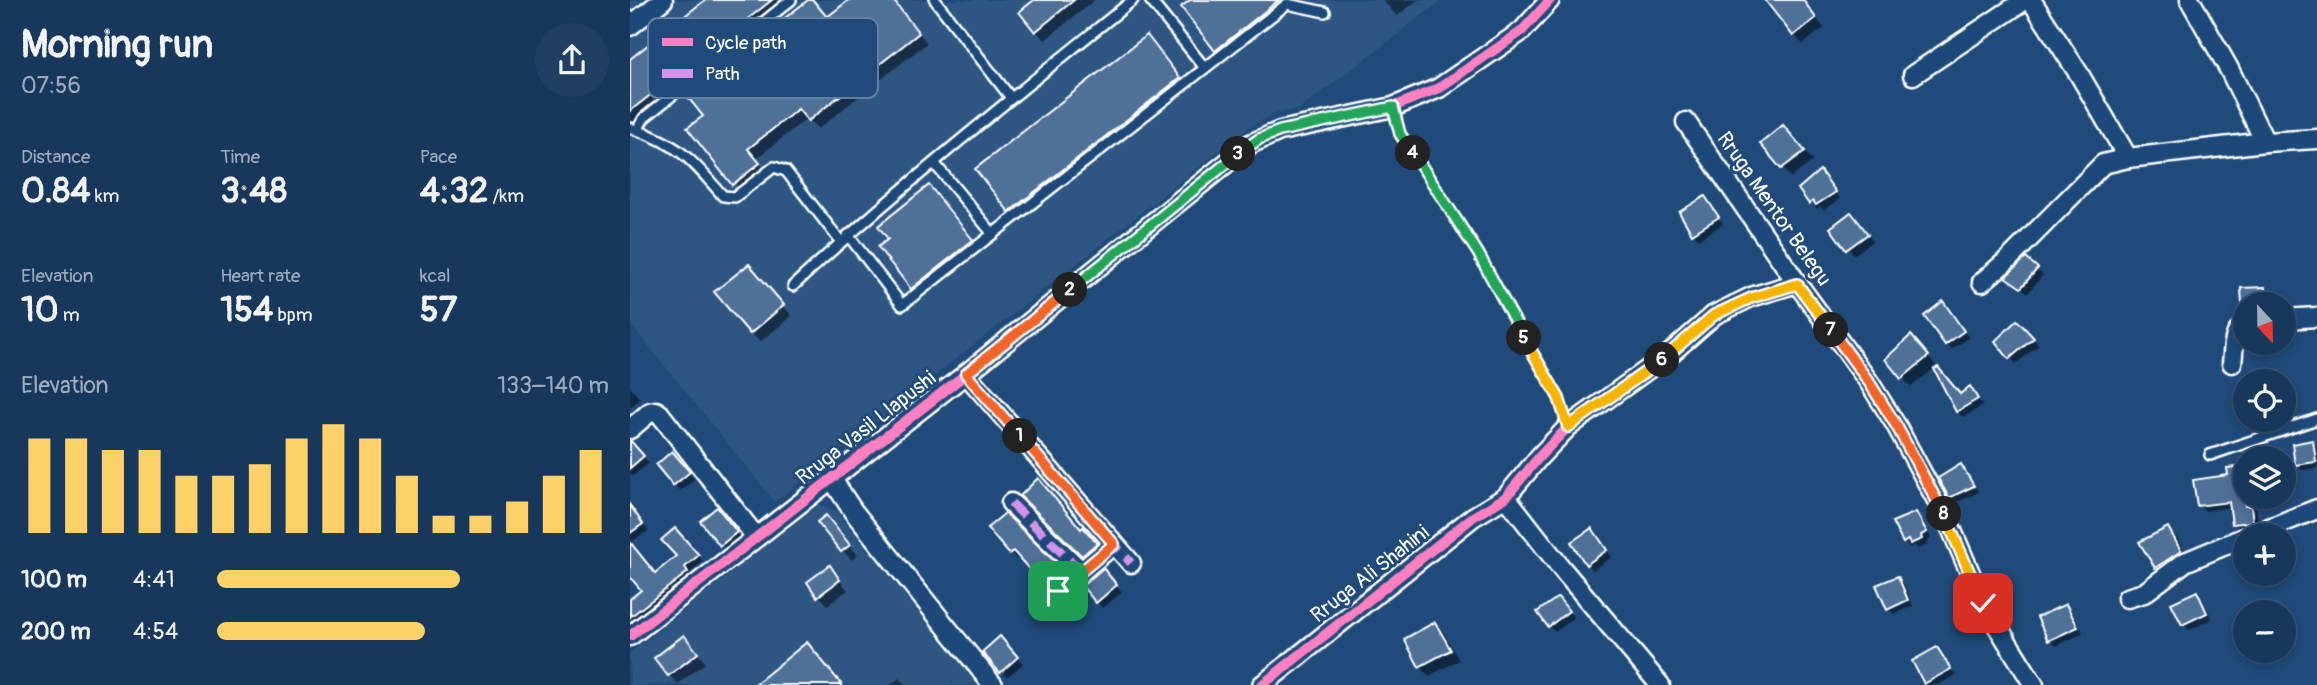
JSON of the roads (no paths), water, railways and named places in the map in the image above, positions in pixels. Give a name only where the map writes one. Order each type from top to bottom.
[{"type":"street","points":[[630,26],[663,0]]},
{"type":"street","name":"Rruga Vasil Llapushi","points":[[630,636],[966,374],[1250,144],[1280,131],[1393,107],[1420,97],[1452,80],[1522,31],[1550,0]]},
{"type":"street","points":[[1913,75],[2025,0]]},
{"type":"street","points":[[2031,0],[2079,74],[2128,158]]},
{"type":"street","points":[[2190,0],[2229,68],[2265,142]]},
{"type":"street","name":"Rruga Mentor Belegu","points":[[1686,122],[1797,284],[1869,382],[1896,425],[1947,519],[1987,610],[2034,685]]},
{"type":"street","points":[[1982,282],[2011,257],[2103,164],[2128,158],[2265,142],[2317,139]]},
{"type":"street","name":"Rruga Ali Shahini","points":[[1262,685],[1473,517],[1506,497],[1568,427],[1672,352],[1714,315],[1751,298],[1797,284]]},
{"type":"street","points":[[2296,318],[2317,317]]},
{"type":"street","points":[[2232,363],[2233,355]]},
{"type":"street","points":[[966,374],[1131,563]]},
{"type":"street","points":[[630,429],[650,412],[656,411],[660,414],[756,537]]},
{"type":"street","points":[[832,479],[853,511],[993,685]]},
{"type":"street","points":[[1506,497],[1562,569],[1660,685]]},
{"type":"street","points":[[1011,503],[1081,571]]},
{"type":"street","points":[[2281,523],[2317,509]]},
{"type":"street","points":[[2127,598],[2144,593],[2185,562],[2233,542]]},
{"type":"street","points":[[1058,591],[1114,544]]},
{"type":"lane","points":[[768,18],[791,0]]},
{"type":"lane","points":[[935,0],[1011,98]]},
{"type":"lane","points":[[793,286],[844,239],[1011,98],[1133,0]]},
{"type":"lane","points":[[1150,0],[1205,68]]},
{"type":"lane","points":[[668,98],[634,129],[659,138],[689,157],[723,196],[735,197],[774,167],[786,171],[902,305],[1287,4],[1325,12]]},
{"type":"lane","points":[[934,163],[993,234]]},
{"type":"lane","points":[[2210,455],[2317,419]]}]
